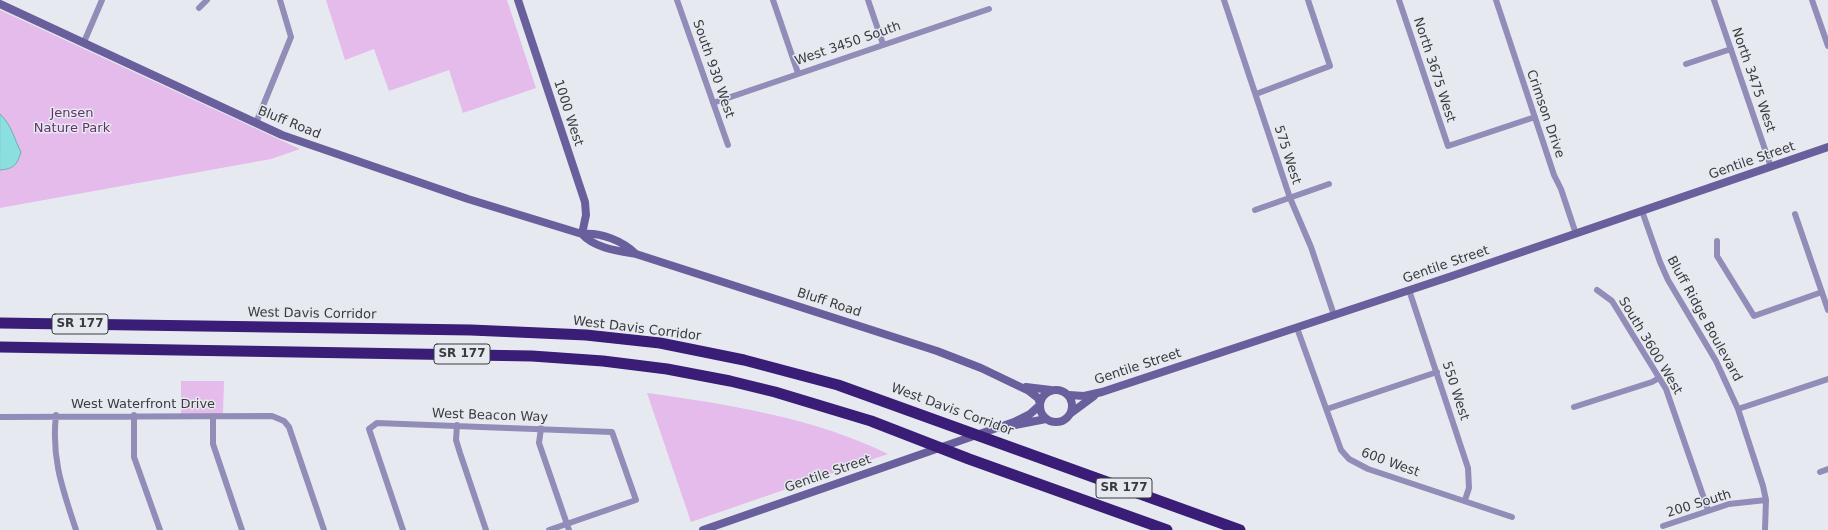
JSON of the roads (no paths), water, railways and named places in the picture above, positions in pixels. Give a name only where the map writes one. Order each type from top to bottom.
[{"type":"highway","name":"West Davis Corridor","points":[[0,323],[471,330],[558,333],[615,337],[697,350],[778,368],[868,394],[1240,530]]},
{"type":"highway","name":"SR 177","points":[[0,347],[496,355],[604,361],[673,370],[752,386],[846,413],[1167,530]]},
{"type":"main road","name":"1000 West","points":[[518,0],[585,202],[586,215],[582,234]]},
{"type":"main road","name":"Bluff Road","points":[[0,4],[282,135],[345,158],[582,234],[595,234],[615,240],[627,246],[636,254],[925,346],[965,361],[1030,392],[1040,404]]},
{"type":"main road","name":"Gentile Street","points":[[1069,395],[1084,396],[1102,392],[1576,234],[1828,147]]},
{"type":"main road","name":"Bluff Road","points":[[1012,383],[1032,388],[1051,390]]},
{"type":"main road","points":[[1070,414],[1073,406],[1069,395],[1063,390],[1051,390],[1044,394],[1040,404],[1041,413],[1046,419],[1057,422],[1065,420],[1070,414],[1089,399],[1102,392]]},
{"type":"main road","name":"Gentile Street","points":[[703,530],[1007,425],[1022,419],[1040,404]]},
{"type":"main road","name":"Gentile Street","points":[[1007,425],[1022,424],[1046,419]]},
{"type":"street","points":[[84,42],[102,0]]},
{"type":"street","points":[[199,8],[207,0]]},
{"type":"street","points":[[256,122],[291,37],[280,0]]},
{"type":"street","name":"South 930 West","points":[[677,0],[728,145]]},
{"type":"street","points":[[773,0],[798,73]]},
{"type":"street","points":[[868,0],[883,44]]},
{"type":"street","name":"575 West","points":[[1224,0],[1290,198],[1311,246],[1334,315]]},
{"type":"street","points":[[1256,94],[1330,66],[1308,0]]},
{"type":"street","name":"North 3675 West","points":[[1399,0],[1448,146],[1535,117]]},
{"type":"street","name":"Crimson Drive","points":[[1496,0],[1576,234]]},
{"type":"street","name":"North 3475 West","points":[[1714,0],[1771,167]]},
{"type":"street","points":[[1812,0],[1826,35],[1828,46]]},
{"type":"street","name":"West 3450 South","points":[[713,103],[989,9]]},
{"type":"street","points":[[1686,64],[1731,49]]},
{"type":"street","points":[[1255,210],[1329,184]]},
{"type":"street","name":"Bluff Ridge Boulevard","points":[[1642,211],[1668,280],[1716,361],[1738,409],[1763,486],[1766,500],[1765,530]]},
{"type":"street","points":[[1795,214],[1828,310]]},
{"type":"street","points":[[1717,241],[1717,256],[1754,316],[1822,292]]},
{"type":"street","name":"550 West","points":[[1409,290],[1468,468],[1468,488],[1465,500]]},
{"type":"street","name":"South 3600 West","points":[[1597,290],[1612,301],[1659,378],[1671,402],[1708,510]]},
{"type":"street","name":"600 West","points":[[1297,328],[1341,450],[1349,459],[1357,465],[1512,517]]},
{"type":"street","points":[[1327,409],[1437,372]]},
{"type":"street","points":[[1574,407],[1638,387],[1659,378]]},
{"type":"street","points":[[1738,409],[1828,379]]},
{"type":"street","points":[[56,415],[54,437],[56,462],[62,489],[76,530]]},
{"type":"street","name":"West Waterfront Drive","points":[[0,417],[56,415],[272,416],[284,421],[289,427],[324,530]]},
{"type":"street","points":[[134,416],[134,457],[160,530]]},
{"type":"street","points":[[213,416],[213,444],[242,530]]},
{"type":"street","name":"West Beacon Way","points":[[403,530],[369,429],[377,423],[541,428],[612,432],[636,500],[568,527]]},
{"type":"street","points":[[458,425],[456,440],[486,530]]},
{"type":"street","points":[[541,428],[539,443],[568,527],[549,530]]},
{"type":"street","points":[[1820,472],[1828,469]]},
{"type":"street","name":"200 South","points":[[1663,526],[1730,504],[1766,500]]},
{"type":"water","points":[[0,114],[10,127],[21,152],[14,166],[9,169],[0,170]]},
{"type":"park label","name":"Jensen Nature Park","points":[[72,122]]}]
